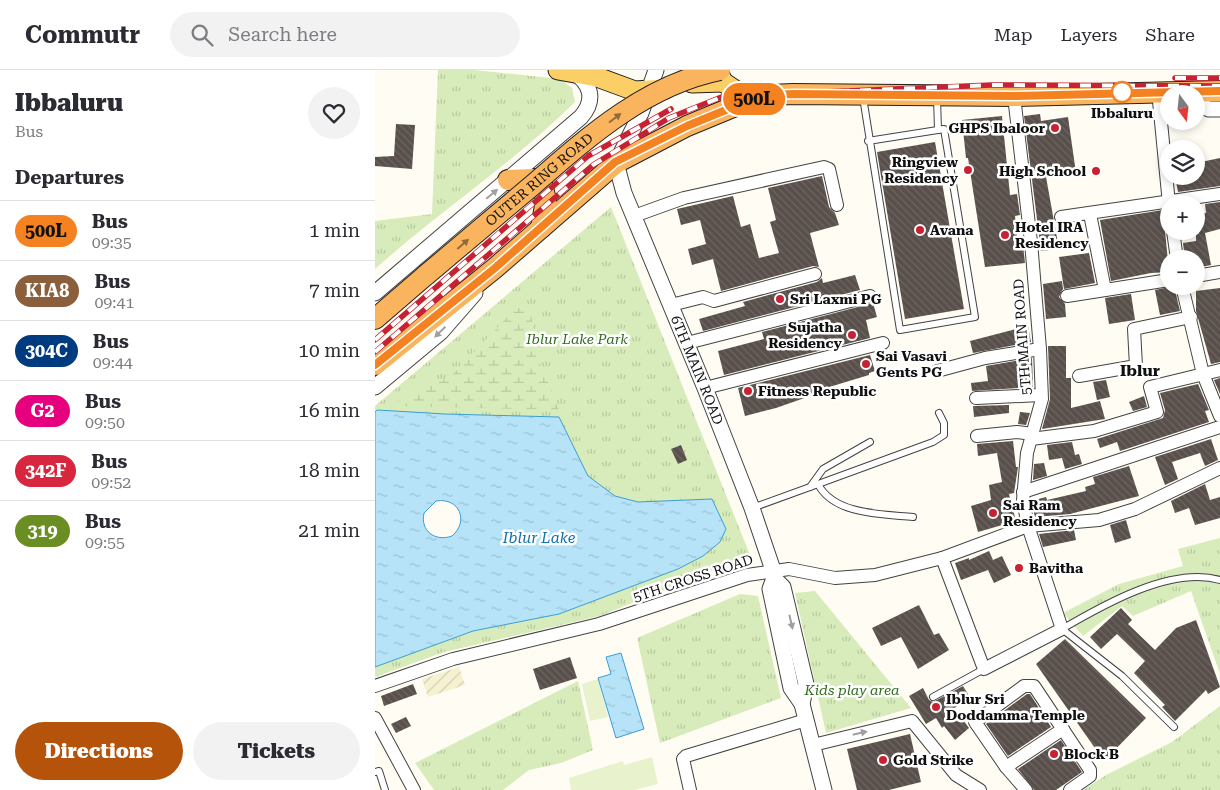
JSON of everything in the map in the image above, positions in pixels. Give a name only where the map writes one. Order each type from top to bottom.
[{"type":"highway","name":"OUTER RING ROAD","points":[[375,319],[581,143],[622,112],[655,92],[720,74]]},
{"type":"highway","points":[[1205,92],[1220,91]]},
{"type":"highway","points":[[375,365],[495,268],[615,162],[687,126],[750,100],[770,95],[937,94],[1014,96],[1160,93]]},
{"type":"highway","points":[[508,180],[534,178],[542,184],[546,200],[541,228]]},
{"type":"main road","points":[[597,77],[606,76],[617,70]]},
{"type":"main road","points":[[565,71],[597,77],[635,91],[649,91],[705,81],[720,74],[750,100]]},
{"type":"street","points":[[615,162],[641,113],[656,70]]},
{"type":"street","points":[[375,293],[587,110],[591,97],[585,82],[565,71]]},
{"type":"street","name":"5TH MAIN ROAD","points":[[1014,96],[1031,242],[1040,350],[1041,395],[1023,492],[1028,526],[1062,629]]},
{"type":"street","points":[[1205,107],[1220,109]]},
{"type":"street","points":[[1165,130],[1169,195]]},
{"type":"street","name":"6TH MAIN ROAD","points":[[615,162],[634,216],[687,343],[752,508],[773,574],[770,589],[791,688],[802,704],[823,790]]},
{"type":"street","points":[[634,216],[684,198],[824,167],[829,169],[837,205]]},
{"type":"street","points":[[1205,197],[1220,194]]},
{"type":"street","points":[[1061,217],[1160,204]]},
{"type":"street","points":[[1090,214],[1105,290]]},
{"type":"street","points":[[375,388],[441,332],[495,268]]},
{"type":"street","points":[[1205,274],[1220,272]]},
{"type":"street","points":[[671,305],[703,297],[714,301],[815,274]]},
{"type":"street","points":[[1067,296],[1160,281]]},
{"type":"street","points":[[1185,295],[1203,374],[1220,412]]},
{"type":"street","points":[[687,343],[870,296]]},
{"type":"street","points":[[1079,376],[1137,366],[1134,329],[1191,317]]},
{"type":"street","points":[[705,388],[883,343]]},
{"type":"street","points":[[937,371],[985,358],[1040,350]]},
{"type":"street","points":[[977,436],[1017,432],[1032,437],[1093,431],[1157,412],[1149,387],[1220,370]]},
{"type":"street","points":[[976,398],[1041,395]]},
{"type":"street","points":[[1023,492],[1220,427]]},
{"type":"street","name":"5TH CROSS ROAD","points":[[375,686],[453,659],[599,624],[747,575],[773,574],[789,569],[835,578],[875,575],[942,558],[1028,526],[1099,520],[1135,509],[1220,468]]},
{"type":"street","points":[[942,558],[984,669],[1062,629]]},
{"type":"street","points":[[1026,790],[1006,767],[975,722],[1024,686],[1034,686],[1091,774],[1070,790]]},
{"type":"street","points":[[375,718],[415,790]]},
{"type":"street","points":[[690,790],[683,759],[686,756],[806,720]]},
{"type":"street","points":[[813,745],[912,721],[956,775],[980,790]]},
{"type":"street","points":[[1006,767],[1063,729]]},
{"type":"lane","points":[[862,94],[868,141],[900,330],[975,317],[944,129],[868,141]]},
{"type":"lane","points":[[937,94],[938,130]]},
{"type":"lane","points":[[752,508],[933,442],[944,435],[943,423],[939,413]]},
{"type":"lane","points":[[810,487],[823,469],[870,442]]},
{"type":"lane","points":[[818,484],[824,496],[843,505],[868,512],[913,517]]},
{"type":"lane","points":[[1174,726],[1122,676],[1062,629],[1103,606],[1165,582],[1211,577],[1220,580]]},
{"type":"lane","points":[[933,697],[984,669]]},
{"type":"lane","points":[[375,772],[379,771],[385,790]]},
{"type":"shaded area","points":[[459,667],[465,685],[428,697],[422,679]]},
{"type":"green space","points":[[438,70],[474,70],[560,79],[572,88],[575,102],[527,146],[375,269],[375,221],[432,214]]},
{"type":"green space","name":"Iblur Lake Park","points":[[611,207],[750,555],[600,616],[444,652],[375,677],[375,667],[473,631],[559,614],[678,569],[703,556],[720,542],[726,529],[712,499],[638,502],[615,496],[588,477],[559,417],[377,410],[375,412],[375,406]]},
{"type":"green space","points":[[526,307],[531,315],[541,366],[559,408],[557,410],[395,406],[398,400],[412,391],[450,377],[515,309]]},
{"type":"green space","points":[[1220,538],[1220,674],[1191,591],[1133,616],[1122,606],[1083,636],[1063,613],[1119,584],[1183,566],[1178,549]]},
{"type":"green space","name":"Kids play area","points":[[815,591],[911,708],[826,733],[795,593]]},
{"type":"green space","points":[[740,594],[758,596],[781,698],[660,743],[637,638]]},
{"type":"green space","points":[[598,679],[608,717],[590,721],[582,684]]},
{"type":"green space","points":[[578,681],[593,750],[561,763],[529,770],[503,790],[434,790],[415,763]]},
{"type":"green space","points":[[1220,706],[1220,790],[1083,790],[1106,775],[1172,742]]},
{"type":"green space","points":[[652,757],[658,784],[635,790],[571,790],[569,778],[623,761],[624,765]]},
{"type":"water","name":"Iblur Lake","points":[[377,410],[559,417],[588,476],[615,496],[638,502],[712,499],[726,529],[720,542],[703,556],[678,569],[559,614],[473,631],[375,667],[375,412]],"holes":[[[436,501],[444,501],[456,507],[461,518],[460,524],[452,536],[440,537],[430,534],[424,525],[423,519],[424,513]]]},
{"type":"water","points":[[621,653],[644,729],[616,738],[598,678],[611,674],[606,657]]},
{"type":"building","points":[[1040,114],[1041,121],[1068,117],[1076,173],[1046,177],[1059,249],[1041,251],[1024,116]]},
{"type":"building","points":[[1002,116],[1010,195],[1017,194],[1020,215],[1015,216],[1018,246],[1023,245],[1025,263],[985,267],[968,158],[966,158],[962,120]]},
{"type":"building","points":[[396,124],[415,125],[412,169],[375,166],[375,157],[394,156]]},
{"type":"building","name":"Avana","points":[[935,142],[964,309],[905,319],[877,152]]},
{"type":"building","points":[[1220,158],[1220,186],[1178,192],[1177,185],[1205,185],[1205,161]]},
{"type":"building","points":[[822,176],[829,207],[835,213],[839,225],[810,233],[819,267],[813,266],[721,291],[713,259],[692,265],[688,249],[706,244],[700,220],[681,225],[677,209],[733,196],[741,227],[750,224],[759,258],[779,253],[770,222],[776,220],[768,188]]},
{"type":"building","points":[[1220,202],[1220,229],[1205,233],[1205,204]]},
{"type":"building","points":[[1160,210],[1160,240],[1166,240],[1167,250],[1160,250],[1160,272],[1111,281],[1100,220]]},
{"type":"building","points":[[1205,233],[1211,265],[1205,266],[1205,250],[1184,250],[1183,243],[1205,240]]},
{"type":"building","points":[[1089,253],[1095,283],[1064,289],[1059,257]]},
{"type":"building","points":[[855,275],[860,290],[703,331],[699,319],[745,306],[743,302],[817,282],[822,278],[823,283]]},
{"type":"building","points":[[1062,281],[1063,289],[1059,297],[1065,304],[1066,317],[1046,319],[1043,284]]},
{"type":"building","points":[[1220,288],[1220,362],[1211,364],[1196,311],[1196,295],[1205,295],[1205,290]]},
{"type":"building","points":[[1160,289],[1160,295],[1176,295],[1180,311],[1160,315],[1155,290]]},
{"type":"building","points":[[1131,294],[1135,320],[1109,324],[1105,298]]},
{"type":"building","points":[[873,303],[877,317],[866,320],[870,338],[724,375],[718,351],[764,339],[762,332]]},
{"type":"building","points":[[1028,326],[1031,342],[973,353],[970,341]]},
{"type":"building","points":[[1048,346],[1066,346],[1066,378],[1071,378],[1071,408],[1100,401],[1105,419],[1042,429],[1050,399]]},
{"type":"building","points":[[870,355],[875,371],[869,373],[869,375],[816,391],[816,394],[776,408],[745,416],[738,388]]},
{"type":"building","points":[[1032,358],[1033,387],[972,391],[971,383],[988,381],[986,366]]},
{"type":"building","points":[[1220,378],[1220,394],[1214,380]]},
{"type":"building","points":[[1106,380],[1110,397],[1097,400],[1093,382]]},
{"type":"building","points":[[1198,384],[1209,410],[1205,411],[1209,422],[1120,451],[1117,442],[1100,448],[1097,439],[1163,418],[1165,410],[1160,393]]},
{"type":"building","points":[[1144,396],[1147,407],[1133,411],[1129,402]]},
{"type":"building","points":[[1009,405],[1009,413],[974,417],[973,406]]},
{"type":"building","points":[[1020,412],[1030,413],[1026,425],[1018,424]]},
{"type":"building","points":[[1211,439],[1218,460],[1205,466],[1200,453],[1172,462],[1178,479],[1165,485],[1155,457]]},
{"type":"building","points":[[1013,441],[1016,467],[1018,467],[1014,493],[1009,494],[1016,521],[978,532],[971,506],[991,500],[989,485],[1002,482],[997,453],[978,456],[977,444]]},
{"type":"building","points":[[1072,442],[1075,455],[1079,454],[1082,464],[1065,469],[1062,458],[1049,460],[1047,445]]},
{"type":"building","points":[[681,445],[687,460],[678,464],[671,449]]},
{"type":"building","points":[[1044,463],[1047,476],[1033,480],[1034,464]]},
{"type":"building","points":[[1129,466],[1139,496],[1070,514],[1035,517],[1031,501],[1046,497],[1047,500],[1086,491],[1085,487],[1095,484],[1093,477]]},
{"type":"building","points":[[1205,484],[1210,500],[1220,497],[1220,518],[1195,525],[1189,508],[1175,513],[1171,501]]},
{"type":"building","points":[[1126,520],[1131,538],[1115,543],[1110,525]]},
{"type":"building","points":[[1074,530],[1076,540],[1043,547],[1039,534]]},
{"type":"building","points":[[989,551],[993,560],[1002,556],[1011,575],[994,583],[988,570],[961,580],[955,563],[969,558],[969,560]]},
{"type":"building","points":[[919,605],[934,635],[939,633],[949,650],[918,669],[901,637],[881,646],[872,628]]},
{"type":"building","points":[[1121,608],[1132,620],[1128,624],[1155,650],[1176,628],[1196,620],[1220,687],[1208,694],[1206,690],[1175,721],[1162,707],[1165,705],[1134,673],[1145,661],[1117,634],[1101,649],[1090,637]]},
{"type":"building","points":[[1065,639],[1146,718],[1104,761],[1036,664]]},
{"type":"building","points":[[570,657],[577,678],[540,690],[533,669]]},
{"type":"building","points":[[413,684],[417,694],[384,706],[381,696]]},
{"type":"building","name":"Iblur Sri Doddamma Temple","points":[[963,686],[971,699],[954,708],[969,728],[955,740],[944,726],[942,728],[936,718],[926,724],[909,696],[923,688],[929,700],[933,702]]},
{"type":"building","points":[[1027,694],[1030,694],[1051,727],[1008,756],[986,724]]},
{"type":"building","points":[[406,717],[411,726],[396,733],[391,724]]},
{"type":"building","name":"Gold Strike","points":[[910,734],[921,782],[889,790],[857,790],[847,749]]},
{"type":"building","name":"Block B","points":[[1061,740],[1082,772],[1056,790],[1034,790],[1018,769]]},
{"type":"railway","points":[[1175,78],[1220,78]]},
{"type":"railway","points":[[375,352],[593,165],[669,118],[724,96],[992,85],[1220,86]]},
{"type":"railway","points":[[375,340],[588,156],[671,109]]},
{"type":"bus line","name":"500L","points":[[375,365],[495,268],[615,162],[649,147],[687,126],[750,100],[770,95],[793,94],[1014,96],[1158,91],[1220,91]]},
{"type":"place","name":"Ibbaluru","points":[[1122,92]]},
{"type":"place","name":"GHPS Ibaloor","points":[[1055,128]]},
{"type":"place","name":"Ringview Residency","points":[[968,170]]},
{"type":"place","name":"High School","points":[[1096,171]]},
{"type":"place","name":"Avana","points":[[920,230]]},
{"type":"place","name":"Hotel IRA Residency","points":[[1005,235]]},
{"type":"place","name":"Sri Laxmi PG","points":[[780,299]]},
{"type":"place","name":"Sujatha Residency","points":[[852,335]]},
{"type":"place","name":"Sai Vasavi Gents PG","points":[[866,364]]},
{"type":"place","name":"Fitness Republic","points":[[748,391]]},
{"type":"place","name":"Sai Ram Residency","points":[[993,513]]},
{"type":"place","name":"Bavitha","points":[[1019,568]]},
{"type":"place","name":"Iblur Sri Doddamma Temple","points":[[936,707]]},
{"type":"place","name":"Block B","points":[[1054,754]]},
{"type":"place","name":"Gold Strike","points":[[883,760]]},
{"type":"district","name":"Iblur","points":[[1140,370]]}]
